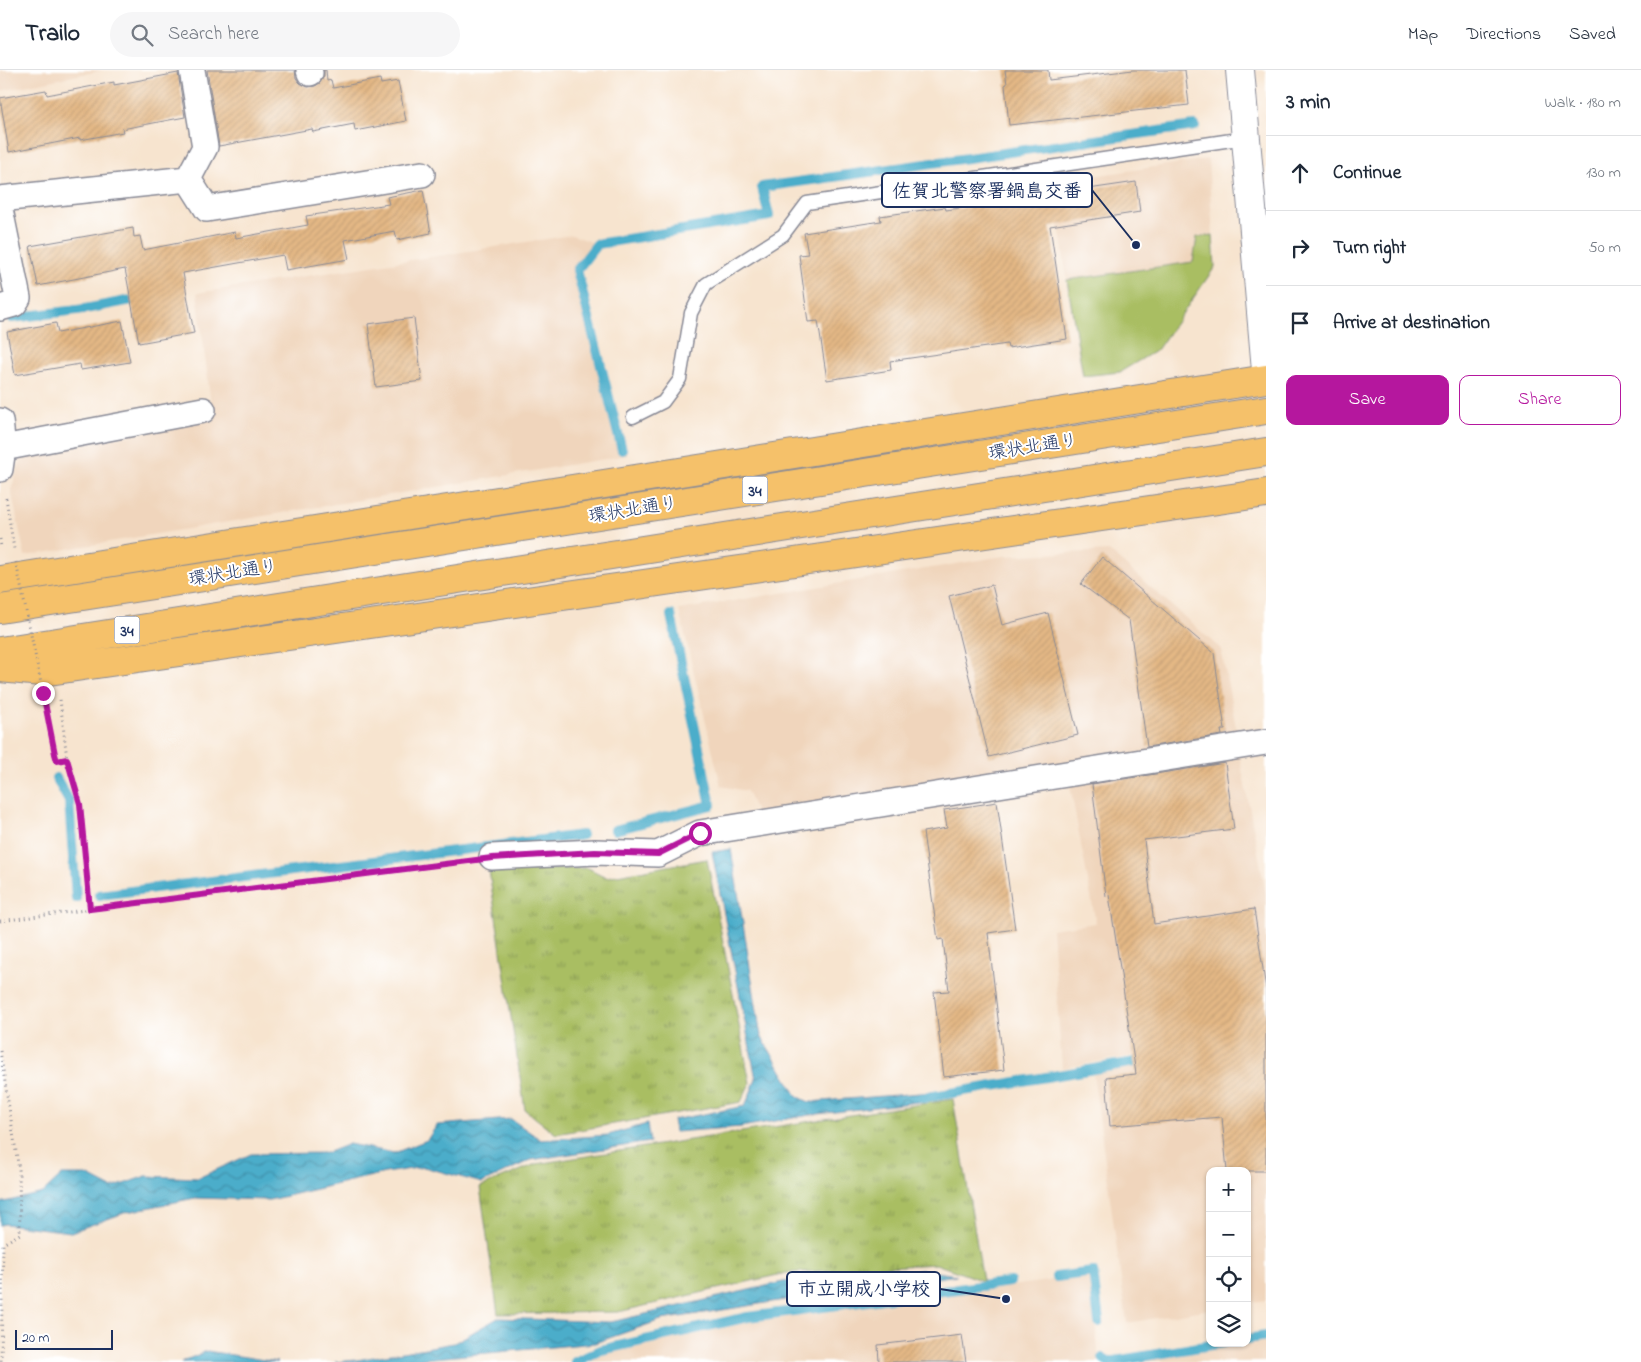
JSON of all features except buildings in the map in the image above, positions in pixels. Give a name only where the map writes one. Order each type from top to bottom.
[{"type":"highway","points":[[8,571],[1266,378]]},
{"type":"highway","name":"環状北通り","points":[[0,609],[1266,410]]},
{"type":"highway","name":"34","points":[[0,651],[1266,452]]},
{"type":"highway","points":[[0,668],[42,672],[1266,493]]},
{"type":"street","points":[[188,179],[205,147],[192,70]]},
{"type":"street","points":[[1240,70],[1266,370]]},
{"type":"street","points":[[188,179],[207,209],[422,174]]},
{"type":"street","points":[[0,199],[188,179]]},
{"type":"street","points":[[0,209],[18,298],[14,304],[0,308]]},
{"type":"street","points":[[0,421],[2,458],[203,410]]},
{"type":"street","points":[[492,858],[595,852],[658,854],[700,833],[1266,742]]},
{"type":"lane","points":[[633,417],[663,402],[680,379],[691,312],[706,284],[783,235],[807,203],[1246,138]]},
{"type":"path","points":[[7,501],[8,571],[43,693],[57,761],[67,759]]},
{"type":"path","points":[[60,693],[67,759],[80,804],[90,909]]},
{"type":"path","points":[[0,921],[492,858]]},
{"type":"path","points":[[0,1051],[19,1170],[20,1234],[3,1244],[1,1362]]},
{"type":"shaded area","points":[[0,70],[103,70],[0,91]]},
{"type":"shaded area","points":[[1208,159],[1213,235],[1197,238],[1193,262],[1067,280],[1053,182]]},
{"type":"shaded area","points":[[572,235],[597,244],[578,274],[628,455],[25,556],[11,490],[22,456],[213,420],[197,293]]},
{"type":"shaded area","points":[[1109,551],[1221,649],[1238,738],[757,814],[747,791],[721,786],[679,610],[1004,556]]},
{"type":"shaded area","points":[[1239,754],[1266,894],[1266,1033],[1062,1068],[1052,929],[1096,923],[1069,781]]},
{"type":"shaded area","points":[[1266,1045],[1266,1300],[1251,1302],[1251,1167],[1206,1167],[1206,1310],[1127,1323],[1093,1072]]},
{"type":"shaded area","points":[[1090,1275],[1099,1360],[1101,1362],[588,1362],[603,1355],[750,1322]]},
{"type":"shaded area","points":[[1266,1340],[1266,1362],[1124,1362],[1221,1347],[1251,1347],[1251,1342]]},
{"type":"green space","points":[[1213,235],[1215,267],[1157,350],[1120,372],[1083,376],[1067,280],[1193,262],[1197,237]]},
{"type":"green space","points":[[707,859],[750,1083],[741,1102],[556,1134],[525,1110],[489,871],[588,868],[606,877]]},
{"type":"green space","points":[[953,1099],[983,1281],[936,1264],[786,1273],[618,1312],[498,1314],[480,1187],[536,1164]]},
{"type":"water","points":[[731,849],[761,1036],[797,1096],[809,1102],[933,1092],[934,1100],[810,1115],[741,1127],[675,1132],[673,1120],[745,1106],[756,1079],[712,852]]},
{"type":"water","points":[[511,1119],[541,1140],[608,1135],[647,1124],[650,1142],[531,1160],[482,1183],[424,1167],[385,1173],[269,1200],[195,1198],[127,1212],[71,1232],[0,1225],[0,1203],[43,1193],[62,1175],[87,1175],[112,1188],[146,1176],[198,1178],[251,1154],[326,1153],[349,1144],[394,1153],[427,1140],[437,1125]]},
{"type":"water","points":[[922,1270],[957,1275],[661,1320],[595,1343],[423,1359],[410,1362],[335,1362],[454,1343],[498,1318],[611,1322],[783,1282]]},
{"type":"water","points":[[207,1351],[277,1362],[181,1362]]},
{"type":"waterway","points":[[622,450],[577,270],[597,244],[769,216],[762,187],[1195,126]]},
{"type":"waterway","points":[[12,318],[85,309],[142,298]]},
{"type":"waterway","points":[[615,830],[711,805],[671,615]]},
{"type":"waterway","points":[[56,778],[69,801],[76,898]]},
{"type":"waterway","points":[[99,895],[582,835]]},
{"type":"waterway","points":[[922,1098],[1147,1060]]},
{"type":"waterway","points":[[1056,1277],[1093,1272],[1099,1322]]},
{"type":"waterway","points":[[575,1362],[601,1350],[748,1317],[1010,1282]]},
{"type":"waterway","points":[[1251,1338],[1266,1336]]},
{"type":"waterway","points":[[1103,1358],[1109,1362],[1206,1346]]},
{"type":"place","name":"佐賀北警察署鍋島交番","points":[[1136,245]]},
{"type":"place","name":"市立開成小学校","points":[[1006,1299]]},
{"type":"route","points":[[43,693],[57,761],[67,759],[80,804],[90,909],[492,858],[595,852],[658,854],[700,833]]}]
